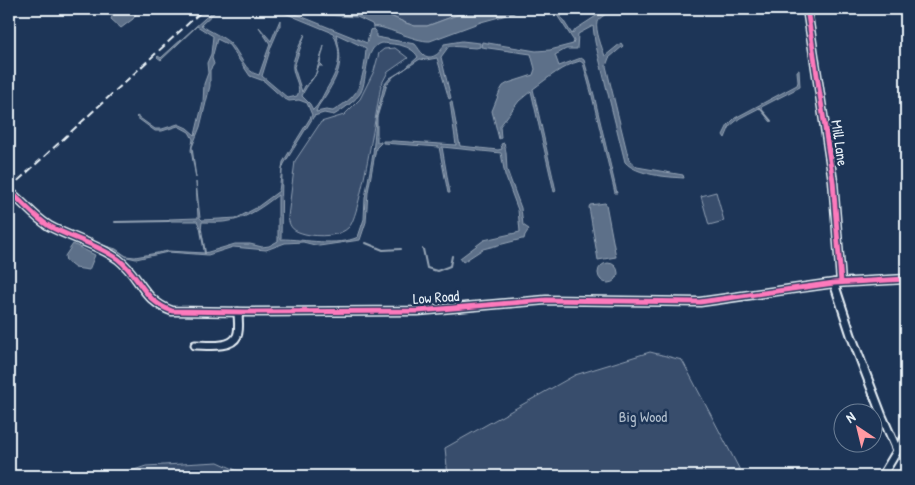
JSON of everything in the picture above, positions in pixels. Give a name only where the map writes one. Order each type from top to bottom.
[{"type":"street","name":"Mill Lane","points":[[807,9],[833,181],[838,282],[855,344],[897,450]]},
{"type":"street","name":"Low Road","points":[[9,191],[47,224],[115,257],[133,274],[150,298],[172,311],[418,311],[546,300],[700,302],[838,282],[906,279]]},
{"type":"street","points":[[195,345],[227,344],[233,341],[237,336],[238,312]]},
{"type":"street","points":[[882,476],[906,436]]},
{"type":"green space","points":[[375,9],[473,9],[427,26],[415,26]]},
{"type":"green space","points":[[395,48],[408,58],[388,72],[381,85],[363,183],[358,204],[349,227],[340,233],[322,236],[301,233],[295,230],[291,227],[288,217],[295,161],[321,122],[344,115],[360,99],[374,71],[379,53],[384,49]]},
{"type":"green space","points":[[716,192],[724,221],[709,225],[701,196]]},
{"type":"green space","name":"Big Wood","points":[[650,352],[682,360],[743,476],[448,476],[445,448],[575,375]]},
{"type":"green space","points":[[218,462],[238,471],[239,476],[116,476],[146,466]]},
{"type":"shaded area","points":[[115,9],[139,9],[133,19],[121,28],[111,19]]},
{"type":"shaded area","points":[[215,9],[218,9],[201,25],[228,41],[246,67],[259,75],[270,44],[259,27],[271,41],[280,20],[280,26],[262,76],[288,98],[297,96],[298,86],[294,72],[293,61],[305,34],[294,67],[302,92],[314,77],[302,96],[313,110],[330,83],[338,63],[338,49],[333,33],[275,9],[283,9],[367,43],[370,30],[374,29],[376,37],[415,44],[427,57],[436,55],[444,44],[462,41],[480,43],[480,47],[476,48],[449,46],[441,57],[451,98],[449,99],[437,58],[420,59],[406,68],[418,57],[411,49],[381,43],[376,46],[369,57],[363,86],[359,95],[349,105],[334,115],[324,113],[314,116],[284,164],[282,170],[281,239],[340,242],[358,237],[364,219],[365,198],[373,154],[376,119],[384,85],[390,78],[401,71],[387,84],[377,117],[377,142],[381,143],[376,148],[368,192],[366,222],[360,240],[319,246],[303,242],[285,243],[266,250],[233,247],[208,255],[168,252],[136,259],[127,257],[116,250],[97,244],[90,240],[91,237],[96,243],[116,249],[126,256],[135,257],[168,251],[205,253],[235,244],[250,244],[262,247],[269,246],[278,241],[278,195],[256,211],[243,217],[223,222],[202,222],[201,230],[197,221],[169,221],[169,219],[198,218],[196,182],[200,218],[202,220],[237,218],[256,208],[279,191],[283,162],[312,115],[307,103],[299,100],[289,101],[264,81],[250,76],[229,45],[217,39],[212,58],[214,64],[210,70],[210,86],[200,127],[192,147],[196,178],[191,150],[193,139],[189,132],[178,126],[155,131],[136,117],[155,129],[178,124],[187,128],[195,135],[203,102],[204,84],[208,73],[207,63],[211,54],[213,36],[197,26],[161,60],[157,57],[161,58]],"holes":[[[336,34],[366,48],[363,74],[359,87],[348,101],[333,111],[316,112],[338,72],[340,52]]]},
{"type":"shaded area","points":[[296,9],[375,9],[415,26],[427,26],[473,9],[519,9],[514,13],[481,22],[430,41],[424,41],[383,28],[373,27],[372,24],[357,17],[325,15]]},
{"type":"shaded area","points":[[553,9],[556,9],[572,34],[576,29],[607,9],[614,9],[598,20],[597,30],[605,56],[621,43],[623,46],[609,58],[606,66],[629,160],[637,167],[683,175],[684,178],[644,173],[625,162],[595,42],[593,26],[578,34],[577,49],[566,49],[555,55],[559,66],[581,58],[584,60],[617,193],[615,193],[583,63],[580,61],[561,69],[533,89],[556,191],[554,192],[531,91],[519,101],[500,126],[501,138],[499,139],[492,111],[500,91],[508,83],[533,75],[535,69],[531,54],[481,47],[482,42],[536,51],[550,50],[573,44],[574,41]]},
{"type":"shaded area","points":[[324,46],[320,63],[323,66],[319,66],[315,75]]},
{"type":"shaded area","points":[[799,70],[800,87],[740,118],[730,126],[725,138],[723,135],[728,125],[735,118],[797,85],[797,71]]},
{"type":"shaded area","points":[[450,102],[452,102],[460,146],[498,150],[502,149],[501,144],[504,143],[507,170],[521,208],[523,225],[529,229],[524,239],[483,249],[463,262],[460,258],[484,240],[520,232],[518,210],[505,175],[501,153],[442,147],[450,193],[448,193],[439,147],[383,143],[383,141],[394,141],[456,145]]},
{"type":"shaded area","points":[[605,203],[616,257],[598,260],[589,207],[590,205]]},
{"type":"shaded area","points":[[73,244],[95,255],[89,270],[75,268],[66,261],[65,256]]},
{"type":"shaded area","points":[[608,263],[615,266],[618,273],[615,280],[608,283],[601,280],[598,273],[601,266]]},
{"type":"waterway","points":[[760,108],[771,121]]},
{"type":"waterway","points":[[115,222],[169,221]]},
{"type":"waterway","points":[[201,230],[205,253]]},
{"type":"waterway","points":[[366,243],[383,250],[401,249]]},
{"type":"waterway","points":[[423,249],[427,268],[437,271],[450,266],[452,256]]},
{"type":"railway","points":[[9,189],[204,9]]},
{"type":"cycle path","points":[[807,9],[833,181],[841,282]]},
{"type":"cycle path","points":[[9,191],[49,226],[101,249],[118,259],[126,266],[154,301],[172,311],[418,311],[546,300],[700,302],[834,283],[906,279]]}]
